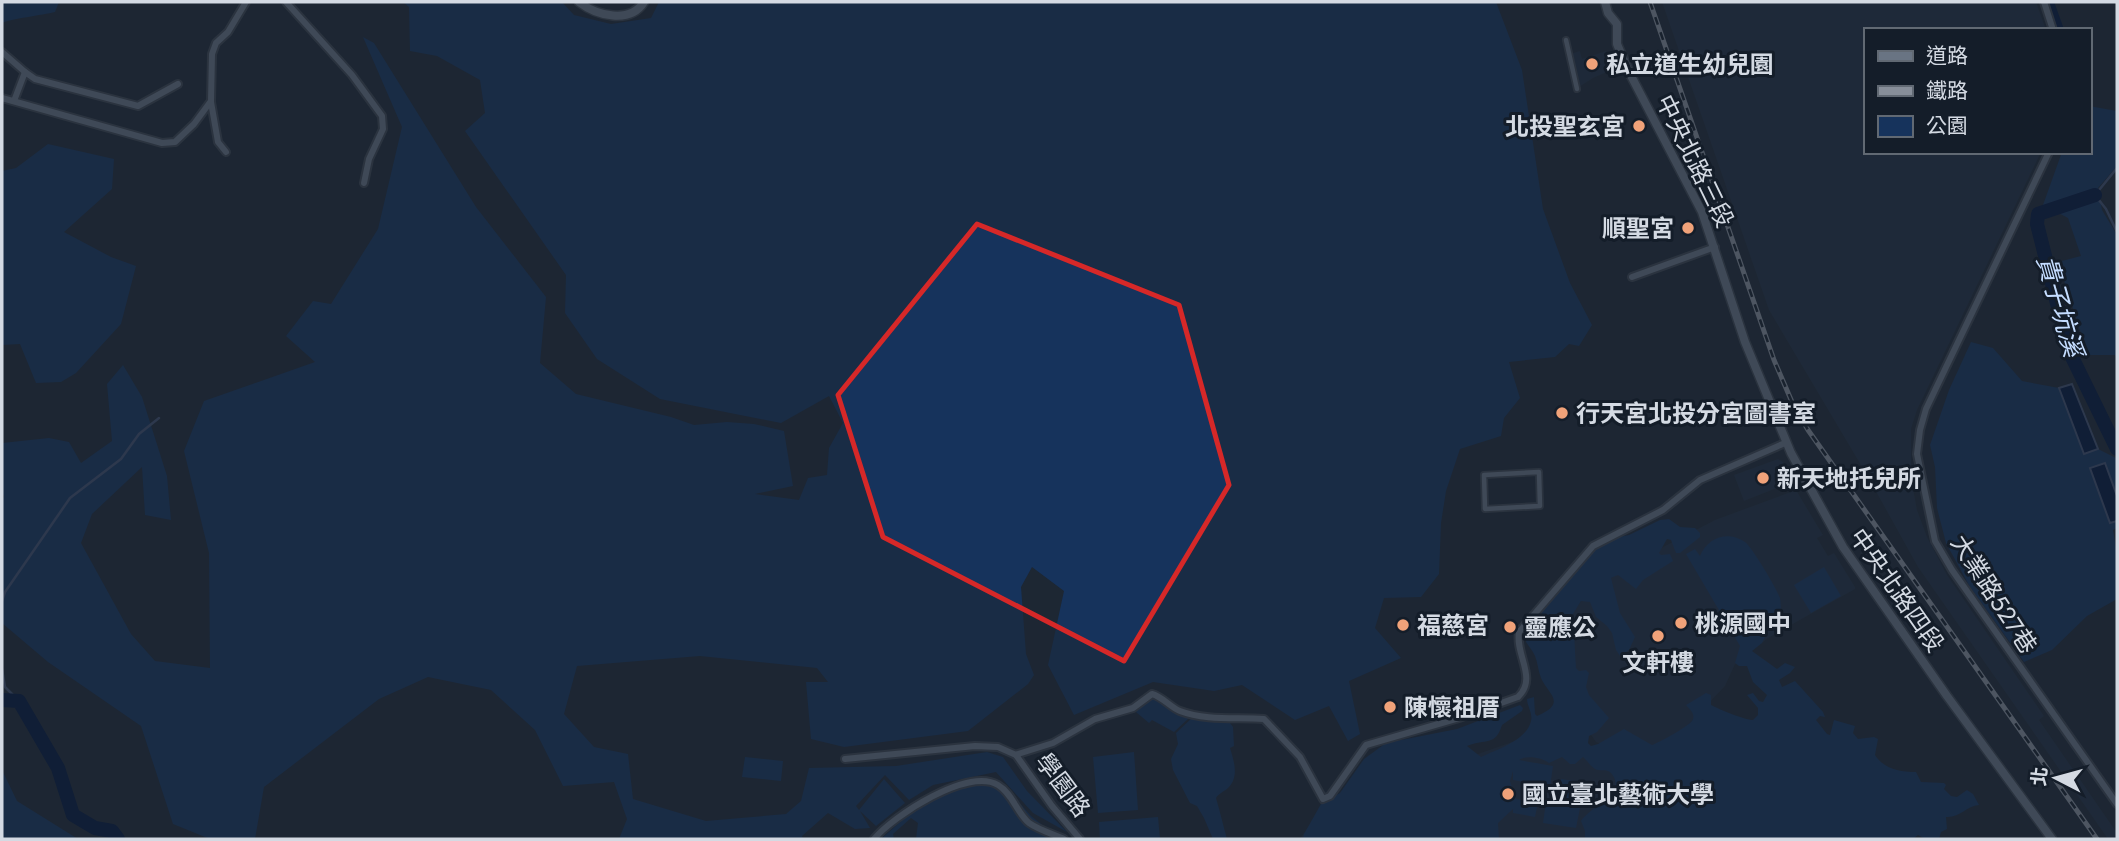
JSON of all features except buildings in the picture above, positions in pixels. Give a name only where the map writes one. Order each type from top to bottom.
[{"type":"street","points":[[226,152],[218,142],[211,101],[212,54],[216,43],[228,32],[246,2]]},
{"type":"street","points":[[286,2],[352,75],[382,116],[383,129],[369,159],[364,183]]},
{"type":"street","points":[[579,2],[595,11],[621,16],[638,11],[644,2]]},
{"type":"street","name":"中央北路三段","points":[[1605,2],[1608,13],[1617,24],[1617,44],[1628,70],[1702,212],[1745,342]]},
{"type":"street","points":[[2044,2],[2052,28]]},
{"type":"street","points":[[1566,40],[1577,89]]},
{"type":"street","points":[[2,52],[35,79],[138,106],[178,84]]},
{"type":"street","points":[[14,101],[25,72]]},
{"type":"street","points":[[2,98],[162,143],[175,142],[194,124],[211,101]]},
{"type":"street","name":"大業路527巷","points":[[2048,154],[1926,409],[1917,454],[1936,541],[1952,570],[2117,804]]},
{"type":"street","points":[[1632,277],[1715,247]]},
{"type":"street","name":"中央北路四段","points":[[1745,342],[1785,443],[1843,547],[1947,696],[2052,839]]},
{"type":"street","points":[[845,759],[975,746],[998,747],[1017,754],[1053,743],[1095,719],[1133,708],[1152,694],[1178,710],[1198,715],[1264,719],[1300,757],[1323,799],[1330,796],[1366,745],[1459,718],[1518,697],[1525,690],[1527,682],[1517,642],[1519,632],[1593,546],[1663,510],[1700,480],[1785,443]]},
{"type":"street","points":[[1539,472],[1540,506],[1485,509],[1484,475],[1539,472]]},
{"type":"street","name":"學園路","points":[[1017,754],[1052,806],[1080,839]]},
{"type":"street","points":[[874,839],[903,813],[935,794],[981,781],[998,785],[1028,822],[1064,839]]},
{"type":"highlighted area","points":[[977,224],[1179,305],[1229,485],[1124,661],[883,537],[838,395]]},
{"type":"shaded area","points":[[1662,2],[2036,2],[2045,28],[1864,28],[1864,154],[2040,154],[1917,410],[1911,429],[1911,477],[1917,510],[1927,537],[1947,575],[2044,716],[2039,720],[2117,833],[2117,839],[2108,839],[1918,567],[1769,310]]},
{"type":"shaded area","name":"私立道生幼兒園","points":[[1580,51],[1582,59],[1606,51],[1614,69],[1579,87],[1570,54]]},
{"type":"shaded area","points":[[2072,384],[2098,449],[2084,454],[2059,388]]},
{"type":"shaded area","name":"新天地托兒所","points":[[1778,459],[1783,462],[1792,482],[1744,501],[1734,475]]},
{"type":"shaded area","points":[[2105,463],[2117,496],[2117,521],[2110,523],[2090,468]]},
{"type":"shaded area","name":"桃源國中","points":[[1796,490],[1823,535],[1817,538],[1828,556],[1834,553],[1855,589],[1768,638],[1735,664],[1725,686],[1684,729],[1649,753],[1622,753],[1596,742],[1561,691],[1561,630],[1586,594],[1644,557],[1715,520]]},
{"type":"shaded area","name":"國立臺北藝術大學","points":[[1555,724],[1722,839],[1300,839],[1321,809],[1518,740]]},
{"type":"green space","points":[[2,2],[59,2],[55,12],[2,23]]},
{"type":"green space","points":[[403,2],[562,2],[574,15],[611,24],[651,18],[659,2],[1496,2],[1522,70],[1543,209],[1570,283],[1592,325],[1579,346],[1569,344],[1555,357],[1509,362],[1520,398],[1504,418],[1501,436],[1460,449],[1446,491],[1441,523],[1439,574],[1421,597],[1384,598],[1375,628],[1401,658],[1349,681],[1360,734],[1348,741],[1329,706],[1295,720],[1242,685],[1214,691],[1153,682],[1074,715],[1048,665],[1064,591],[1032,567],[1021,587],[1026,654],[1034,675],[1028,684],[968,731],[844,747],[811,739],[806,682],[828,682],[817,668],[700,656],[577,666],[564,714],[594,747],[628,754],[633,799],[706,821],[786,814],[801,801],[809,768],[896,766],[987,752],[1003,757],[1027,791],[1067,832],[1033,813],[996,772],[933,785],[909,800],[885,775],[856,806],[859,810],[884,779],[905,803],[876,826],[860,811],[870,828],[855,829],[828,813],[802,836],[803,839],[619,839],[627,819],[614,782],[563,786],[535,730],[491,690],[428,677],[379,699],[264,787],[255,839],[210,839],[173,824],[141,726],[48,662],[2,623],[2,443],[49,438],[69,442],[81,463],[112,441],[107,384],[123,365],[142,397],[167,476],[171,520],[145,515],[142,467],[92,514],[81,543],[131,634],[155,661],[210,668],[209,553],[184,451],[204,401],[315,362],[286,336],[313,301],[331,304],[378,229],[402,127],[363,37],[374,43],[476,207],[546,297],[540,363],[576,394],[694,425],[727,422],[754,424],[784,431],[793,486],[755,494],[799,500],[808,478],[827,475],[829,448],[843,423],[829,396],[781,423],[660,399],[597,359],[565,313],[566,275],[465,131],[485,113],[480,80],[437,56],[410,51],[409,7]]},
{"type":"green space","points":[[2091,106],[2117,111],[2117,166],[2098,188],[2102,210],[2117,235],[2117,359],[2115,355],[2088,355],[2058,262],[2081,256],[2068,218],[2043,205],[2061,154],[2091,154]]},
{"type":"green space","points":[[48,144],[114,159],[112,189],[64,232],[111,257],[136,266],[121,324],[76,373],[61,382],[36,383],[20,344],[2,345],[2,171],[16,168]]},
{"type":"green space","points":[[1971,342],[1993,348],[2022,381],[2059,388],[2084,453],[2098,449],[2117,461],[2117,496],[2105,463],[2090,468],[2111,523],[2117,521],[2117,528],[2113,530],[2117,553],[2117,599],[2087,616],[2052,650],[2024,662],[1970,587],[1946,543],[1937,508],[1935,467],[1930,445],[1949,390]]},
{"type":"green space","points":[[1669,519],[1680,527],[1695,528],[1700,537],[1680,553],[1676,553],[1671,540],[1667,539],[1659,553],[1670,554],[1673,561],[1643,580],[1636,589],[1618,575],[1611,578],[1620,613],[1635,637],[1629,650],[1620,656],[1612,633],[1596,617],[1590,602],[1581,601],[1573,614],[1576,668],[1589,673],[1586,687],[1589,695],[1609,718],[1597,732],[1589,736],[1588,743],[1591,746],[1624,729],[1652,745],[1655,744],[1691,722],[1693,715],[1686,705],[1706,693],[1711,695],[1711,705],[1719,709],[1749,720],[1758,715],[1758,708],[1747,695],[1753,693],[1763,702],[1767,695],[1753,682],[1747,666],[1735,663],[1740,646],[1686,554],[1695,549],[1700,556],[1713,540],[1732,537],[1748,545],[1780,598],[1781,611],[1778,621],[1763,635],[1765,637],[1762,643],[1752,651],[1777,669],[1785,663],[1795,667],[1779,680],[1782,687],[1795,681],[1823,712],[1825,717],[1820,716],[1816,720],[1827,734],[1830,735],[1834,720],[1855,726],[1853,733],[1858,739],[1878,739],[1875,755],[1883,764],[1898,770],[1916,772],[1921,782],[1944,783],[1944,789],[1951,796],[1957,797],[1967,790],[1973,794],[1979,805],[1955,816],[1946,817],[1947,829],[1941,832],[1939,839],[1925,839],[1918,835],[1913,839],[1585,839],[1581,821],[1611,794],[1615,780],[1611,773],[1595,769],[1583,757],[1575,764],[1570,764],[1562,757],[1549,763],[1529,757],[1519,760],[1553,766],[1550,787],[1513,780],[1513,771],[1510,781],[1516,799],[1538,803],[1535,817],[1513,813],[1513,809],[1498,823],[1499,839],[1303,839],[1321,804],[1340,793],[1364,759],[1386,743],[1457,729],[1520,705],[1522,711],[1502,725],[1493,739],[1467,746],[1481,757],[1510,744],[1524,734],[1531,718],[1527,699],[1534,697],[1537,716],[1552,707],[1554,702],[1541,678],[1534,654],[1526,642],[1536,617],[1555,597],[1555,589],[1597,547],[1660,520]]},
{"type":"green space","points":[[1824,567],[1841,596],[1811,613],[1794,585]]},
{"type":"green space","points":[[1151,696],[1190,717],[1174,732],[1152,720],[1149,723],[1136,712]]},
{"type":"green space","points":[[1192,718],[1227,719],[1233,727],[1234,746],[1230,748],[1235,768],[1234,778],[1229,787],[1216,798],[1227,839],[1213,839],[1204,818],[1197,806],[1190,803],[1173,770],[1171,759],[1178,744],[1176,733]]},
{"type":"green space","points":[[1134,752],[1138,810],[1098,813],[1093,757]]},
{"type":"green space","points":[[745,757],[783,761],[781,781],[742,777]]},
{"type":"green space","points":[[2,770],[17,801],[78,839],[2,839]]},
{"type":"green space","points":[[988,778],[1002,783],[1031,816],[1060,839],[916,839],[918,823],[911,818],[893,834],[894,839],[881,839],[907,816],[914,803],[928,795]]},
{"type":"green space","points":[[1561,779],[1595,784],[1592,806],[1558,800]]},
{"type":"green space","points":[[1546,802],[1580,808],[1576,828],[1543,823]]},
{"type":"green space","points":[[1158,817],[1160,839],[1100,839],[1099,822]]},
{"type":"waterway","points":[[2050,2],[2059,28]]},
{"type":"waterway","points":[[2117,168],[2095,195],[2106,209],[2117,232]]},
{"type":"waterway","name":"貴子坑溪","points":[[2095,195],[2038,214],[2037,224],[2069,351],[2117,449]]},
{"type":"waterway","points":[[2,601],[5,592],[70,498],[121,459],[139,434],[159,418]]},
{"type":"waterway","points":[[2,669],[5,687],[19,701]]},
{"type":"waterway","points":[[2,700],[19,701],[58,768],[73,815],[95,828],[112,831],[118,839]]},
{"type":"railway","points":[[1650,2],[1774,360],[1792,402],[1808,430],[2097,839]]},
{"type":"place","name":"私立道生幼兒園","points":[[1592,64]]},
{"type":"place","name":"北投聖玄宮","points":[[1639,126]]},
{"type":"place","name":"順聖宮","points":[[1688,228]]},
{"type":"place","name":"行天宮北投分宮圖書室","points":[[1562,413]]},
{"type":"place","name":"新天地托兒所","points":[[1763,478]]},
{"type":"place","name":"桃源國中","points":[[1681,623]]},
{"type":"place","name":"福慈宮","points":[[1403,625]]},
{"type":"place","name":"靈應公","points":[[1510,627]]},
{"type":"place","name":"文軒樓","points":[[1658,636]]},
{"type":"place","name":"陳懷祖厝","points":[[1390,707]]},
{"type":"place","name":"國立臺北藝術大學","points":[[1508,794]]}]
